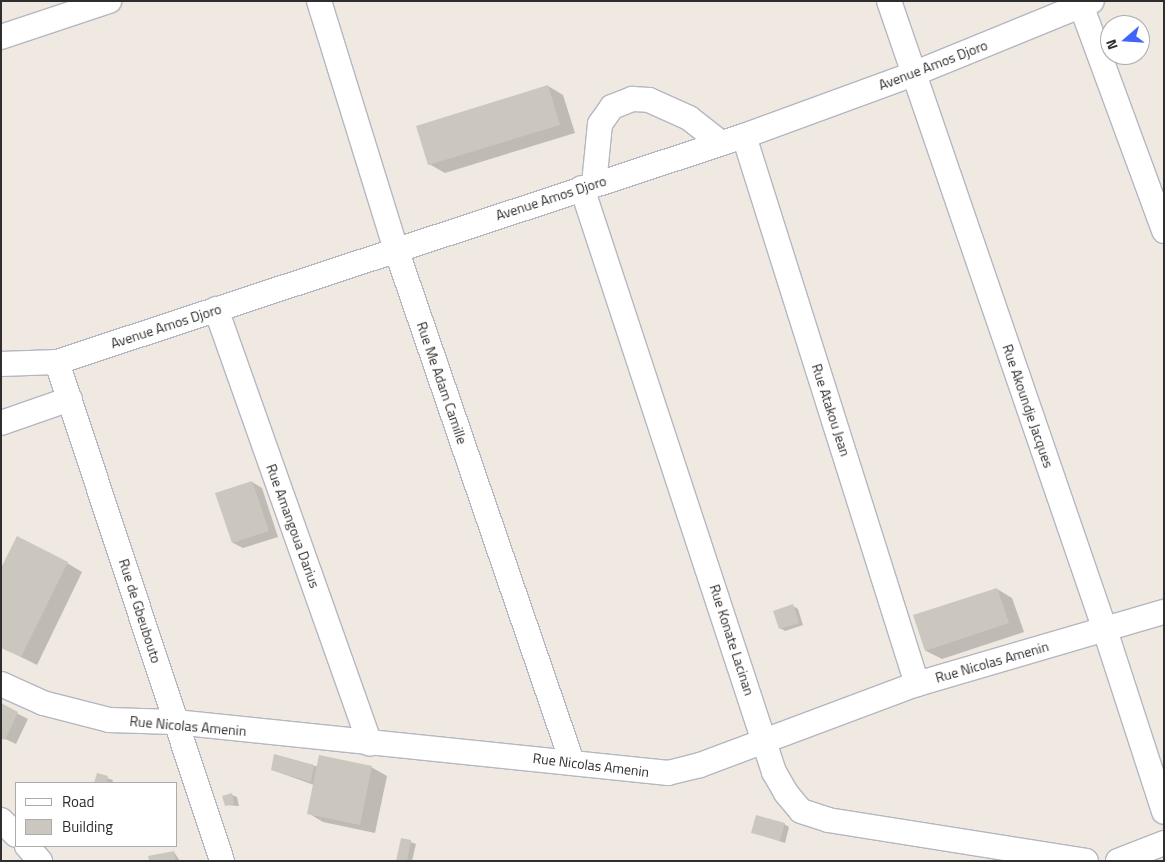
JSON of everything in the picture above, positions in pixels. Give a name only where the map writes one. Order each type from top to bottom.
[{"type":"street","points":[[1,37],[109,1]]},
{"type":"street","name":"Rue Me Adam Camille","points":[[319,1],[396,249],[572,762]]},
{"type":"street","name":"Rue Akoundje Jacques","points":[[889,1],[1105,630],[1164,812]]},
{"type":"street","points":[[1087,3],[1164,231]]},
{"type":"street","name":"Avenue Amos Djoro","points":[[1,364],[58,362],[396,249],[744,136],[913,74],[1087,3]]},
{"type":"street","points":[[588,186],[600,124],[612,107],[632,99],[649,100],[689,118],[721,143]]},
{"type":"street","name":"Rue Atakou Jean","points":[[744,136],[917,684]]},
{"type":"street","name":"Rue Konate Lacinan","points":[[588,186],[774,772],[801,811],[828,820],[1086,861]]},
{"type":"street","name":"Rue Amangoua Darius","points":[[216,309],[370,744]]},
{"type":"street","name":"Rue de Gbeubouto","points":[[58,362],[222,861]]},
{"type":"street","points":[[1,424],[70,399]]},
{"type":"street","name":"Rue Nicolas Amenin","points":[[1,684],[43,702],[109,720],[175,722],[370,744],[572,762],[633,772],[668,773],[700,765],[765,739],[917,684],[1164,612]]},
{"type":"street","points":[[1,820],[15,834]]},
{"type":"street","points":[[1118,861],[1164,843]]},
{"type":"street","points":[[28,847],[40,861]]},
{"type":"building","points":[[548,85],[560,125],[428,165],[416,126]]},
{"type":"building","points":[[252,481],[269,531],[232,543],[215,493]]},
{"type":"building","points":[[17,536],[68,562],[21,657],[1,648],[1,568]]},
{"type":"building","points":[[997,588],[1009,623],[925,651],[913,615]]},
{"type":"building","points":[[793,604],[799,623],[779,629],[773,611]]},
{"type":"building","points":[[1,703],[18,712],[5,740],[1,738]]},
{"type":"building","points":[[274,754],[314,765],[311,782],[271,770]]},
{"type":"building","points":[[319,755],[372,766],[360,825],[307,814]]},
{"type":"building","points":[[97,773],[108,776],[107,782],[94,782]]},
{"type":"building","points":[[232,793],[234,804],[225,806],[222,796]]},
{"type":"building","points":[[756,815],[785,823],[780,841],[751,833]]},
{"type":"building","points":[[401,838],[411,840],[407,861],[396,861]]},
{"type":"building","points":[[174,851],[176,861],[149,861],[148,856]]}]
